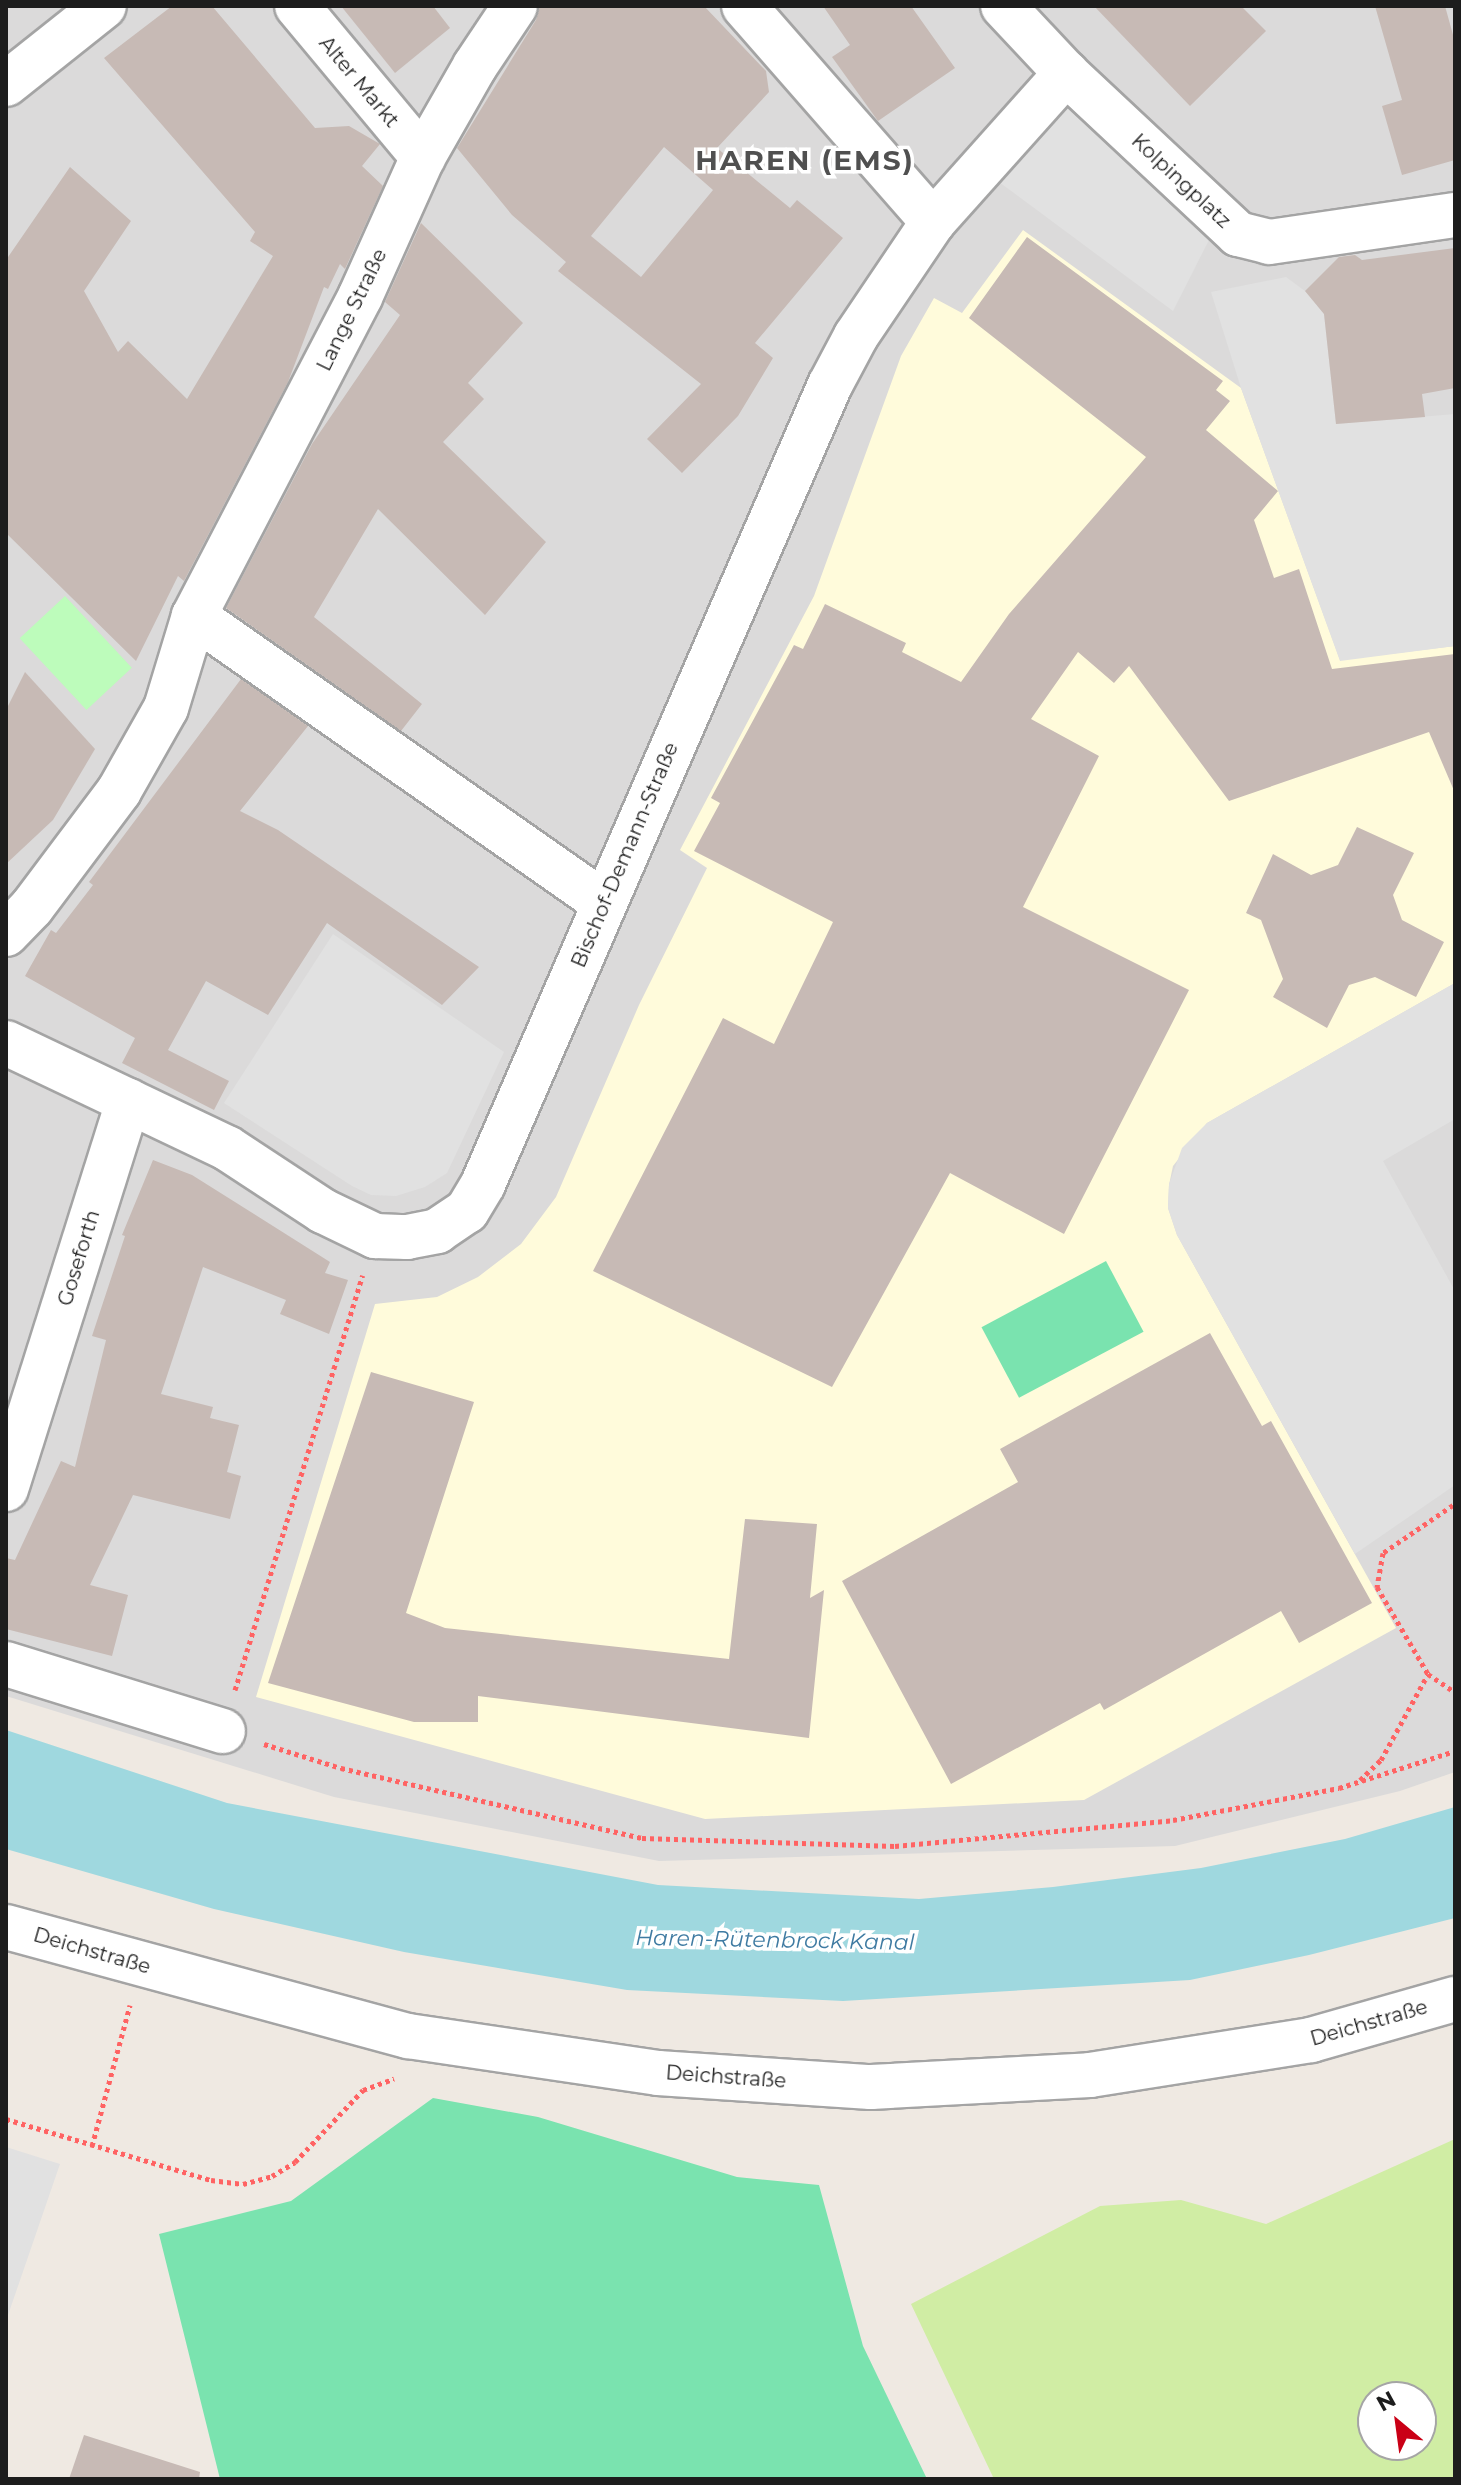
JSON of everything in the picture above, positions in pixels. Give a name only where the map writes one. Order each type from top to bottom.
[{"type":"street","points":[[6,84],[104,6]]},
{"type":"street","name":"Alter Markt","points":[[297,6],[423,157]]},
{"type":"street","name":"Lange Straße","points":[[6,934],[32,907],[119,791],[166,708],[194,616],[360,297],[423,157],[475,66],[515,6]]},
{"type":"street","points":[[744,6],[933,222]]},
{"type":"street","name":"Kolpingplatz","points":[[1003,6],[1066,73],[1238,234],[1269,242],[1455,215]]},
{"type":"street","name":"Bischof-Demann-Straße","points":[[6,1043],[227,1148],[323,1211],[375,1236],[407,1237],[437,1231],[467,1211],[483,1184],[830,385],[856,336],[933,222],[1066,73]]},
{"type":"street","points":[[194,616],[604,903]]},
{"type":"street","name":"Goseforth","points":[[6,1489],[18,1410],[128,1101]]},
{"type":"street","points":[[6,1664],[223,1731]]},
{"type":"street","name":"Deichstraße","points":[[6,1927],[408,2036],[658,2073],[871,2087],[1090,2075],[1311,2040],[1455,1999]]},
{"type":"path","points":[[375,1236],[223,1731],[341,1768],[642,1838],[715,1843],[895,1846],[1150,1824],[1357,1782],[1455,1751]]},
{"type":"path","points":[[1453,1505],[1383,1553],[1377,1587],[1428,1674],[1455,1692]]},
{"type":"path","points":[[1357,1782],[1381,1760],[1428,1674]]},
{"type":"path","points":[[92,2146],[140,1965]]},
{"type":"path","points":[[6,2119],[211,2180],[243,2184],[272,2176],[295,2162],[363,2090],[403,2077]]},
{"type":"shaded area","points":[[6,6],[1455,6],[1455,1772],[1400,1791],[1175,1846],[659,1861],[334,1797],[6,1696]]},
{"type":"shaded area","points":[[1065,99],[1213,232],[1173,311],[999,182]]},
{"type":"shaded area","points":[[1023,230],[1241,388],[1340,660],[1455,646],[1455,983],[1207,1123],[1173,1166],[1169,1185],[1168,1208],[1177,1235],[1396,1628],[1084,1800],[705,1819],[256,1697],[375,1304],[437,1297],[478,1277],[521,1244],[556,1197],[639,1005],[707,868],[680,850],[814,596],[901,356],[934,298],[962,313]]},
{"type":"shaded area","points":[[1286,277],[1305,291],[1324,314],[1336,424],[1455,414],[1455,646],[1340,661],[1241,388],[1211,292]]},
{"type":"shaded area","points":[[333,934],[504,1052],[447,1173],[425,1187],[396,1196],[371,1195],[352,1186],[224,1103]]},
{"type":"shaded area","points":[[1455,983],[1455,1119],[1383,1161],[1455,1291],[1455,1485],[1355,1554],[1177,1235],[1168,1208],[1169,1184],[1182,1148],[1207,1123]]},
{"type":"shaded area","points":[[6,2147],[60,2164],[6,2321]]},
{"type":"green space","points":[[65,596],[132,668],[86,710],[20,638]]},
{"type":"green space","points":[[1106,1261],[1144,1332],[1019,1398],[982,1327]]},
{"type":"green space","points":[[433,2098],[538,2117],[737,2177],[819,2185],[863,2346],[927,2479],[220,2479],[159,2234],[291,2201]]},
{"type":"green space","points":[[1455,2139],[1455,2479],[994,2479],[911,2304],[1100,2206],[1181,2200],[1266,2224]]},
{"type":"water","name":"Haren-Rütenbrock Kanal","points":[[6,1730],[227,1803],[658,1885],[919,1899],[1053,1887],[1201,1868],[1345,1839],[1455,1807],[1455,1918],[1309,1955],[1190,1980],[843,2001],[627,1990],[404,1952],[214,1909],[6,1849]]},
{"type":"building","points":[[172,6],[212,6],[315,128],[349,126],[380,144],[362,166],[383,186],[345,269],[340,264],[328,289],[324,287],[288,382],[184,581],[178,576],[136,661],[6,533],[6,260],[70,167],[131,221],[84,291],[118,352],[128,341],[187,399],[273,256],[250,241],[255,232],[104,58]]},
{"type":"building","points":[[341,6],[433,6],[450,28],[395,73]]},
{"type":"building","points":[[540,6],[704,6],[766,71],[769,92],[717,148],[790,208],[797,200],[843,238],[755,343],[773,358],[738,416],[682,473],[647,439],[701,384],[558,271],[566,262],[512,215],[457,148],[536,20]],"holes":[[[664,147],[713,190],[641,277],[591,236]]]},
{"type":"building","points":[[823,6],[911,6],[955,68],[878,121],[832,57],[850,45]]},
{"type":"building","points":[[1094,6],[1241,6],[1266,31],[1190,106]]},
{"type":"building","points":[[1375,6],[1445,6],[1455,42],[1455,160],[1402,175],[1382,106],[1402,100]]},
{"type":"building","points":[[421,223],[523,323],[468,383],[484,399],[443,442],[546,542],[485,615],[378,509],[314,617],[422,704],[401,731],[226,608],[312,444],[400,315],[385,302]]},
{"type":"building","points":[[1027,237],[1223,381],[1216,390],[1230,401],[1206,430],[1278,491],[1254,520],[1274,578],[1299,569],[1332,669],[1455,654],[1455,793],[1429,732],[1229,801],[1129,666],[1114,683],[1078,652],[1031,719],[1099,756],[1023,907],[1189,990],[1064,1234],[950,1173],[832,1387],[593,1271],[723,1018],[774,1044],[833,922],[694,851],[720,803],[711,798],[794,645],[803,649],[825,604],[906,643],[902,652],[961,682],[1009,614],[1146,457],[969,318]]},
{"type":"building","points":[[1455,248],[1455,388],[1422,394],[1425,417],[1336,424],[1324,314],[1305,291],[1339,257],[1355,255],[1362,260]]},
{"type":"building","points":[[25,672],[95,749],[53,820],[6,864],[6,710]]},
{"type":"building","points":[[241,679],[308,726],[240,811],[278,830],[479,967],[442,1005],[327,923],[268,1015],[206,981],[168,1050],[229,1081],[214,1110],[122,1063],[135,1038],[25,976],[51,930],[56,933],[93,885],[89,882]]},
{"type":"building","points":[[1357,827],[1414,853],[1393,895],[1402,920],[1444,942],[1416,997],[1375,977],[1349,985],[1327,1028],[1273,997],[1283,979],[1261,920],[1246,913],[1273,854],[1311,875],[1338,865]]},
{"type":"building","points":[[153,1160],[192,1175],[330,1262],[325,1273],[348,1280],[329,1334],[280,1314],[286,1300],[203,1267],[161,1394],[213,1407],[210,1418],[239,1425],[227,1472],[241,1476],[230,1519],[133,1495],[90,1585],[128,1595],[112,1656],[6,1629],[6,1558],[15,1560],[61,1461],[75,1467],[106,1340],[92,1336],[125,1236],[122,1235]]},
{"type":"building","points":[[1210,1333],[1262,1426],[1271,1421],[1372,1603],[1299,1643],[1281,1611],[1104,1710],[1100,1703],[951,1784],[842,1581],[1018,1482],[1000,1449]]},
{"type":"building","points":[[371,1372],[474,1402],[406,1613],[445,1628],[729,1659],[745,1519],[817,1524],[810,1598],[824,1590],[809,1738],[478,1696],[478,1722],[414,1722],[268,1683]]},
{"type":"building","points":[[84,2435],[200,2472],[199,2479],[69,2479]]},
{"type":"district","name":"HAREN (EMS)","points":[[805,160]]}]
